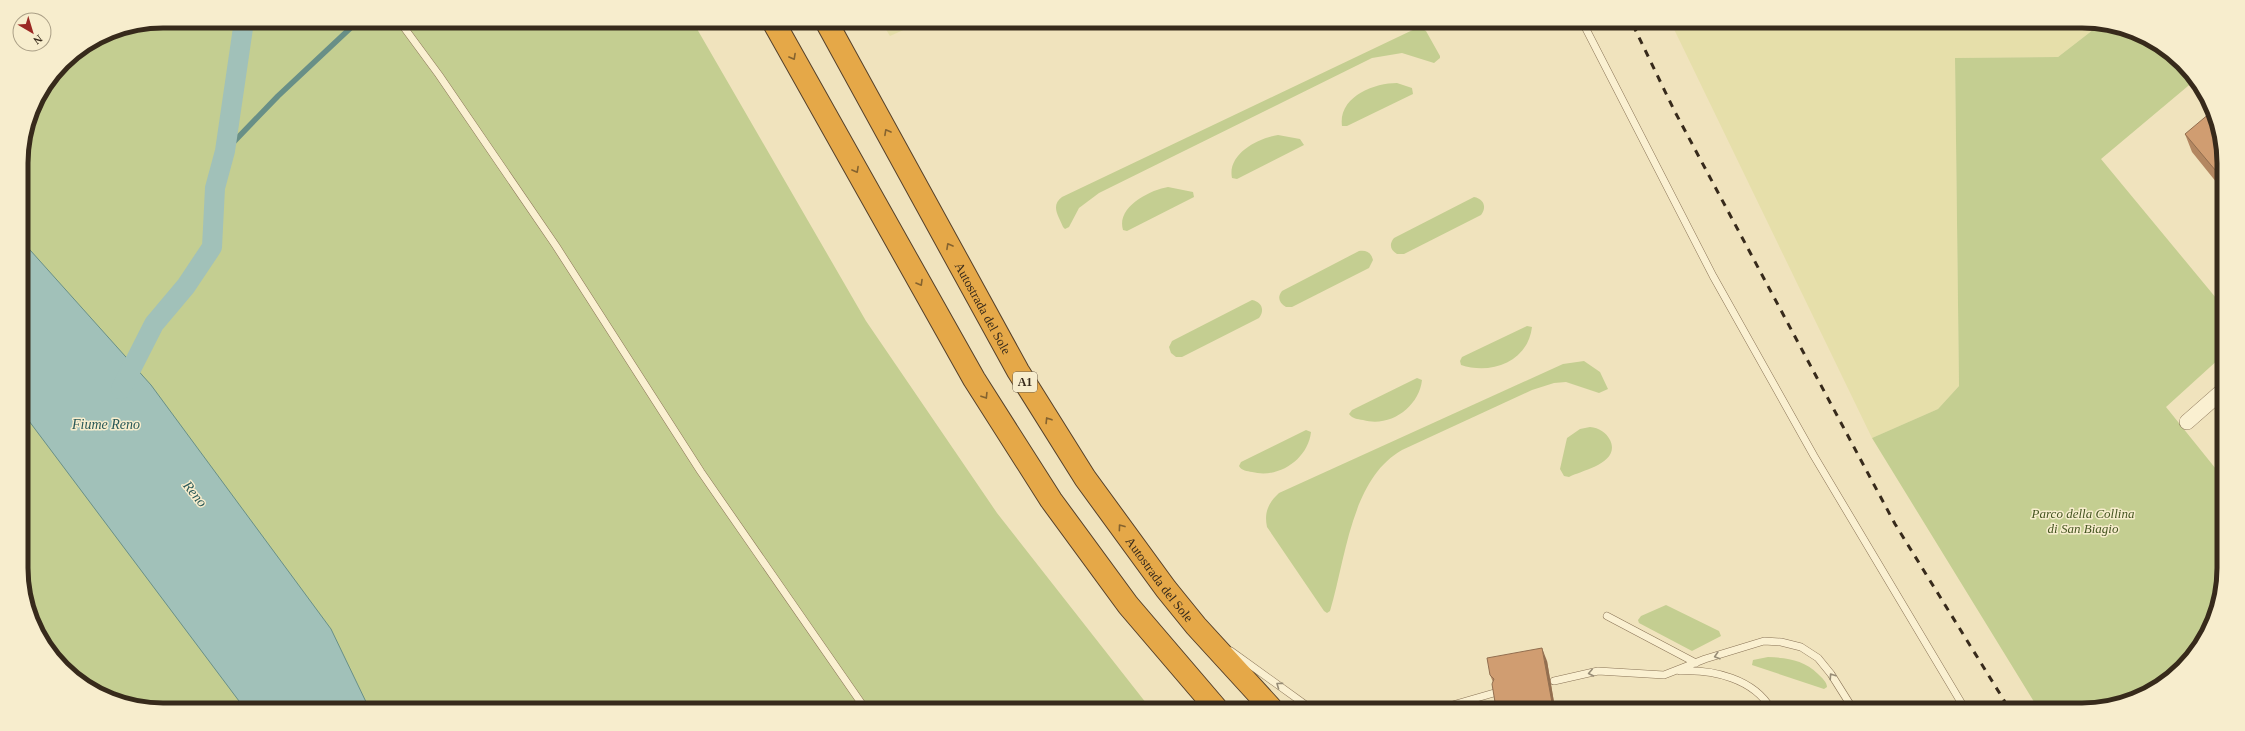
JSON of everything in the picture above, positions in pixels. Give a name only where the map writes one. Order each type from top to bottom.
[{"type":"highway","points":[[777,28],[974,378],[1051,500],[1128,605],[1212,703]]},
{"type":"highway","name":"Autostrada del Sole","points":[[830,28],[1018,371],[1085,478],[1166,589],[1196,626],[1266,703]]},
{"type":"street","points":[[2187,422],[2210,410],[2217,398]]},
{"type":"lane","points":[[404,28],[439,75],[556,246],[701,472],[861,703]]},
{"type":"lane","points":[[1586,28],[1714,276],[1806,442],[1961,703]]},
{"type":"lane","points":[[1607,616],[1696,663]]},
{"type":"lane","points":[[1196,626],[1303,703]]},
{"type":"lane","points":[[1554,681],[1598,671],[1664,675],[1696,663],[1764,642],[1781,642],[1801,647],[1818,658],[1831,674],[1848,703]]},
{"type":"lane","points":[[1673,672],[1696,671],[1726,676],[1756,690],[1766,699],[1768,703]]},
{"type":"lane","points":[[1459,703],[1494,693]]},
{"type":"shaded area","points":[[885,28],[908,28],[890,36]]},
{"type":"shaded area","points":[[1673,28],[2095,29],[2058,57],[1955,58],[1959,386],[1938,409],[1872,438]]},
{"type":"green space","points":[[696,28],[866,321],[997,513],[1146,703],[163,703],[145,702],[111,693],[88,680],[74,669],[51,643],[42,628],[35,611],[29,586],[28,154],[38,111],[56,81],[74,62],[88,51],[111,38],[145,29]]},
{"type":"green space","points":[[1417,28],[1421,28],[1426,31],[1440,56],[1440,58],[1434,63],[1402,53],[1372,58],[1099,193],[1079,208],[1069,227],[1065,229],[1056,211],[1058,200]]},
{"type":"green space","name":"Parco della Collina di San Biagio","points":[[2095,29],[2100,29],[2134,38],[2150,46],[2177,68],[2191,84],[2101,159],[2217,299],[2217,361],[2166,407],[2217,470],[2216,586],[2207,620],[2199,636],[2189,650],[2164,675],[2150,685],[2134,693],[2091,703],[2035,703],[1872,438],[1938,409],[1959,386],[1955,58],[2058,57]]},
{"type":"green space","points":[[1397,83],[1412,88],[1413,94],[1347,126],[1342,126],[1342,116],[1346,107],[1359,94],[1378,86]]},
{"type":"green space","points":[[1278,135],[1300,139],[1304,145],[1237,179],[1232,178],[1234,162],[1239,155],[1253,144]]},
{"type":"green space","points":[[1168,187],[1193,192],[1194,197],[1127,231],[1123,230],[1122,222],[1129,207],[1144,196]]},
{"type":"green space","points":[[1474,197],[1482,201],[1484,204],[1484,209],[1481,215],[1404,254],[1397,254],[1393,251],[1391,245],[1394,238]]},
{"type":"green space","points":[[1359,251],[1366,251],[1370,253],[1373,260],[1369,268],[1292,307],[1286,307],[1280,302],[1279,298],[1282,291]]},
{"type":"green space","points":[[1252,300],[1260,304],[1262,307],[1262,312],[1259,318],[1182,357],[1176,357],[1171,353],[1169,347],[1172,341]]},
{"type":"green space","points":[[1527,326],[1532,327],[1529,339],[1516,357],[1506,363],[1496,367],[1484,368],[1472,368],[1461,365],[1460,361],[1462,357]]},
{"type":"green space","points":[[1584,361],[1600,372],[1608,389],[1599,393],[1566,382],[1554,383],[1532,390],[1402,450],[1385,463],[1371,480],[1361,500],[1346,544],[1330,611],[1327,613],[1324,611],[1267,527],[1266,517],[1268,508],[1279,493],[1563,364]]},
{"type":"green space","points":[[1417,378],[1422,380],[1420,390],[1415,399],[1409,407],[1393,418],[1373,422],[1352,417],[1349,414],[1352,410]]},
{"type":"green space","points":[[1590,427],[1602,431],[1608,437],[1612,448],[1610,454],[1606,460],[1591,468],[1569,477],[1564,476],[1560,469],[1567,438],[1580,429]]},
{"type":"green space","points":[[1306,430],[1311,432],[1309,442],[1304,451],[1290,465],[1282,470],[1262,473],[1245,470],[1239,466],[1241,462]]},
{"type":"green space","points":[[1666,605],[1719,631],[1721,636],[1692,651],[1639,623],[1638,620],[1641,616]]},
{"type":"green space","points":[[1768,657],[1789,659],[1813,669],[1823,679],[1827,687],[1824,689],[1752,665],[1753,660]]},
{"type":"water","name":"Fiume Reno","points":[[28,248],[151,385],[331,629],[367,703],[240,703],[28,420]]},
{"type":"building","points":[[2208,115],[2217,154],[2217,172],[2185,134]]},
{"type":"building","points":[[1542,648],[1552,703],[1495,703],[1492,684],[1494,679],[1490,675],[1487,658]]},
{"type":"waterway","points":[[121,389],[154,324],[186,286],[212,247],[215,188],[225,151],[243,28]]},
{"type":"waterway","points":[[225,151],[278,96],[351,28]]},
{"type":"railway","points":[[1634,28],[1674,110],[1895,524],[2006,703]]},
{"type":"water label","name":"Reno","points":[[195,494]]}]
